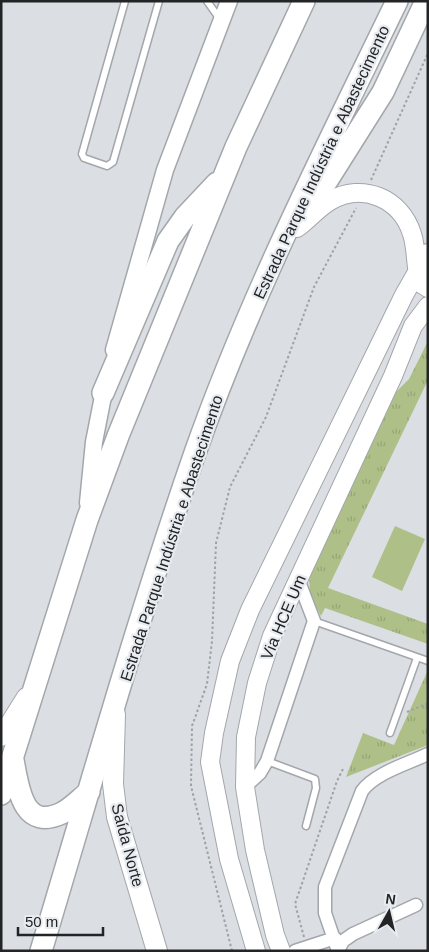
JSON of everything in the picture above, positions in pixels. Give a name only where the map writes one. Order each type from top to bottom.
[{"type":"highway","name":"Estrada Parque Indústria e Abastecimento","points":[[41,951],[140,623],[196,452],[262,283],[385,11],[397,1]]},
{"type":"highway","points":[[262,283],[383,92],[426,1]]},
{"type":"highway","points":[[1,794],[87,520],[118,436],[224,176],[301,4]]},
{"type":"highway","points":[[103,393],[168,241],[185,217],[224,176]]},
{"type":"highway","points":[[13,757],[19,793],[27,810],[36,815],[50,817],[63,812],[89,792]]},
{"type":"main road","points":[[298,228],[329,202],[346,194],[365,193],[378,195],[390,202],[404,215],[413,234],[418,272],[422,286],[428,288]]},
{"type":"main road","points":[[256,951],[229,859],[210,762],[214,733],[230,661],[250,610],[374,357],[428,253]]},
{"type":"main road","name":"Via HCE Um","points":[[281,951],[275,935],[256,850],[245,787],[246,737],[256,682],[272,636],[393,376],[413,326],[428,306]]},
{"type":"main road","points":[[374,357],[383,357],[391,362],[393,376]]},
{"type":"main road","points":[[1,737],[38,678]]},
{"type":"main road","name":"Saída Norte","points":[[115,708],[113,784],[117,817],[157,951]]},
{"type":"main road","points":[[229,859],[243,857],[256,850]]},
{"type":"main road","points":[[235,882],[239,877],[253,875],[259,879],[266,891]]},
{"type":"street","points":[[87,520],[94,442],[103,393],[119,327],[165,170],[229,1]]},
{"type":"street","points":[[245,787],[260,773],[267,761],[314,621],[298,579]]},
{"type":"street","points":[[337,946],[325,913],[325,888],[362,792],[367,784],[428,754]]},
{"type":"street","points":[[295,951],[308,947],[337,946],[353,934],[416,905]]},
{"type":"lane","points":[[125,1],[82,154],[84,158],[107,166],[113,162],[159,1]]},
{"type":"lane","points":[[207,1],[221,21]]},
{"type":"lane","points":[[314,621],[428,661]]},
{"type":"lane","points":[[390,733],[417,658]]},
{"type":"lane","points":[[267,761],[315,779],[316,788],[306,826]]},
{"type":"path","points":[[232,951],[191,786],[192,726],[207,684],[212,641],[216,543],[230,487],[266,417],[314,287],[365,193],[402,116],[428,53]]},
{"type":"path","points":[[395,716],[428,703]]},
{"type":"path","points":[[308,947],[295,904],[337,781],[344,767]]},
{"type":"green space","points":[[428,341],[428,380],[328,588],[428,624],[428,644],[325,608],[321,616],[310,595],[309,572],[392,396],[409,379]]},
{"type":"green space","points":[[395,526],[425,539],[402,591],[372,577]]},
{"type":"green space","points":[[428,670],[428,745],[346,777],[363,733],[394,745]]}]
